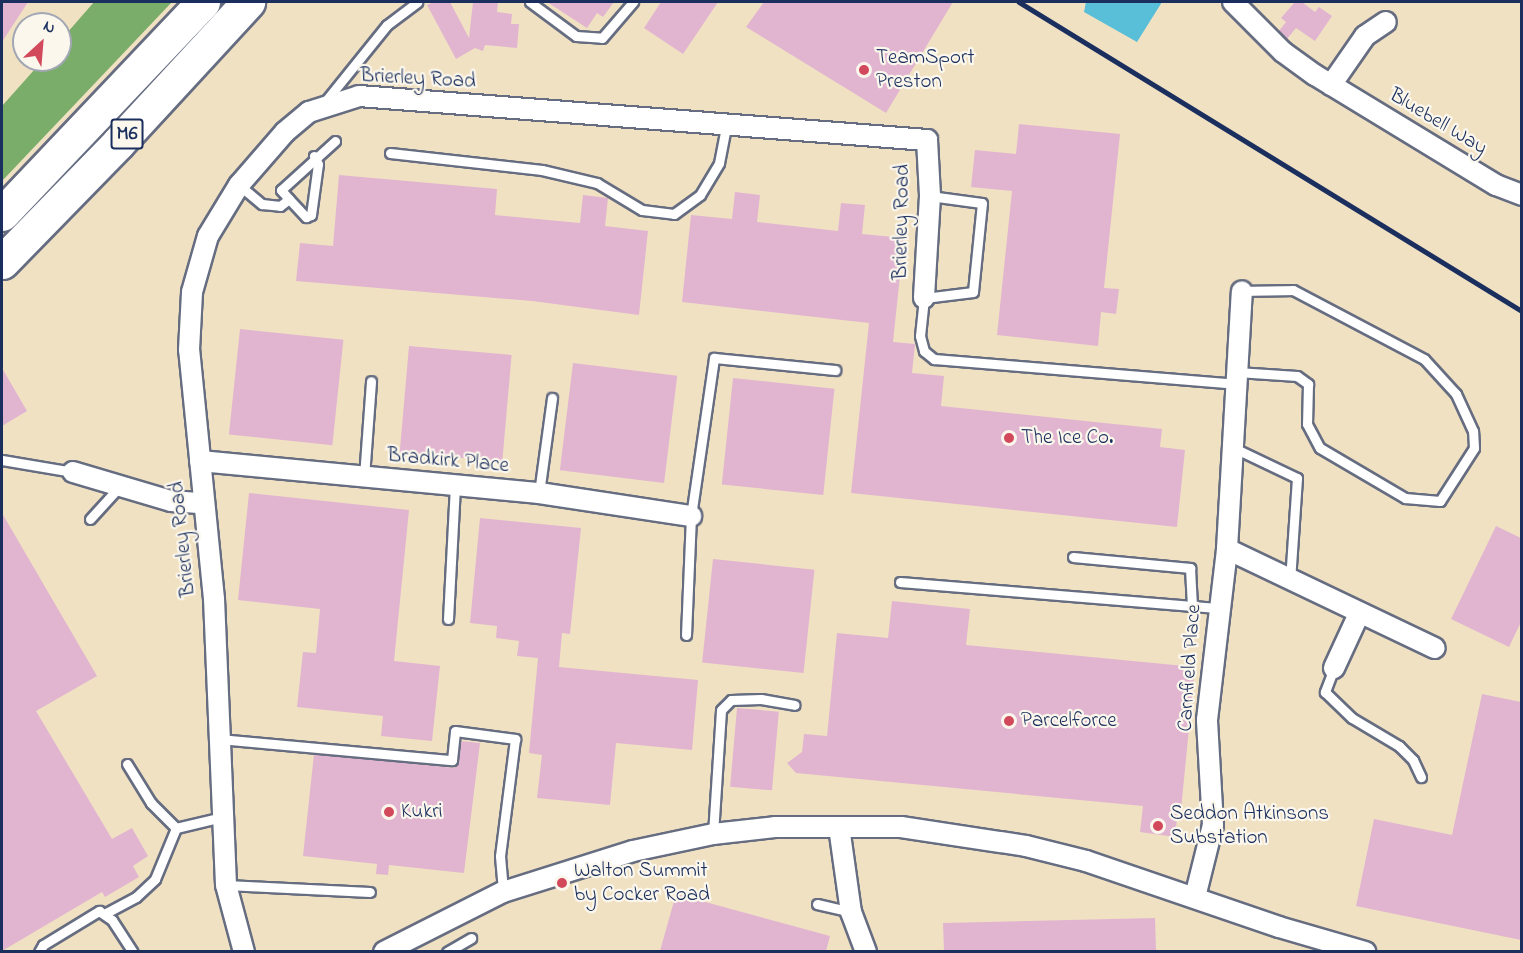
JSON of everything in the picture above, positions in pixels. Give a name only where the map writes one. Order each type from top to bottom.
[{"type":"highway","name":"M6","points":[[2,214],[203,2]]},
{"type":"highway","name":"M6","points":[[2,262],[118,144],[248,2]]},
{"type":"street","name":"Bluebell Way","points":[[1233,2],[1284,52],[1331,85],[1496,185],[1521,195]]},
{"type":"street","points":[[1331,85],[1365,36],[1386,22]]},
{"type":"street","name":"Brierley Road","points":[[244,951],[226,885],[214,599],[202,503],[189,350],[192,292],[208,236],[239,185],[285,132],[321,107],[359,96],[726,127],[927,140],[930,196],[924,298]]},
{"type":"street","name":"Carnfield Place","points":[[1195,897],[1213,825],[1207,720],[1217,608],[1227,549],[1235,378],[1242,291]]},
{"type":"street","name":"Bradkirk Place","points":[[200,460],[539,494],[691,516]]},
{"type":"street","points":[[73,472],[171,501],[202,503]]},
{"type":"street","points":[[1227,549],[1359,614],[1435,648]]},
{"type":"street","points":[[1335,668],[1359,614]]},
{"type":"street","points":[[384,951],[503,892],[633,851],[713,834],[775,827],[901,827],[1026,846],[1086,861],[1365,951]]},
{"type":"street","points":[[839,827],[851,912],[866,951]]},
{"type":"lane","points":[[321,107],[387,25],[417,2]]},
{"type":"lane","points":[[530,2],[576,36],[602,38],[633,2]]},
{"type":"lane","points":[[390,153],[542,170],[597,183],[642,210],[674,214],[704,187],[718,163],[726,127]]},
{"type":"lane","points":[[314,156],[318,164],[311,215],[306,217],[281,189],[314,156],[335,141]]},
{"type":"lane","points":[[239,185],[268,206],[280,206],[289,199]]},
{"type":"lane","points":[[930,196],[982,203],[973,292],[924,298],[920,336],[924,351],[934,359],[1235,378],[1297,376],[1308,384],[1307,424],[1320,448],[1406,498],[1440,501],[1474,448],[1473,431],[1456,394],[1424,359],[1293,290],[1242,291]]},
{"type":"lane","points":[[686,635],[691,516],[714,358],[835,370]]},
{"type":"lane","points":[[364,477],[371,381]]},
{"type":"lane","points":[[539,494],[552,398]]},
{"type":"lane","points":[[1232,447],[1298,478],[1290,580]]},
{"type":"lane","points":[[2,460],[73,472]]},
{"type":"lane","points":[[448,619],[455,485]]},
{"type":"lane","points":[[90,519],[120,486]]},
{"type":"lane","points":[[1073,557],[1190,568],[1192,606]]},
{"type":"lane","points":[[900,582],[1217,608]]},
{"type":"lane","points":[[1335,668],[1325,692],[1352,718],[1399,746],[1413,760],[1421,777]]},
{"type":"lane","points":[[713,834],[721,710],[731,700],[794,705]]},
{"type":"lane","points":[[219,740],[452,760],[455,731],[515,739],[500,856],[503,892]]},
{"type":"lane","points":[[127,764],[151,803],[176,828]]},
{"type":"lane","points":[[176,828],[222,817]]},
{"type":"lane","points":[[39,951],[43,945],[95,912],[106,913],[135,897],[155,879],[176,828]]},
{"type":"lane","points":[[226,885],[370,892]]},
{"type":"lane","points":[[817,903],[851,912]]},
{"type":"lane","points":[[106,913],[133,951]]},
{"type":"lane","points":[[447,951],[471,938]]},
{"type":"green space","points":[[94,2],[172,2],[2,181],[2,106],[32,72],[72,72],[72,27]]},
{"type":"water","points":[[1086,2],[1162,2],[1137,42],[1084,12]]},
{"type":"building","points":[[2,2],[28,2],[22,12],[12,12],[12,27],[2,42]]},
{"type":"building","points":[[434,2],[450,2],[469,38],[473,2],[498,2],[497,12],[512,14],[511,24],[519,24],[517,48],[485,45],[483,51],[475,48],[456,59],[427,5]]},
{"type":"building","points":[[547,2],[614,2],[603,17],[597,13],[587,28]]},
{"type":"building","points":[[661,2],[718,2],[683,54],[644,28]]},
{"type":"building","name":"TeamSport Preston","points":[[764,2],[953,2],[886,113],[746,27]]},
{"type":"building","points":[[1295,2],[1302,2],[1315,12],[1319,7],[1332,16],[1315,41],[1296,28],[1287,39],[1279,31],[1286,22],[1281,18]]},
{"type":"building","points":[[1019,124],[1120,134],[1104,288],[1119,289],[1116,314],[1101,312],[1098,346],[997,335],[1012,191],[971,187],[975,150],[1016,154]]},
{"type":"building","points":[[339,175],[497,189],[495,215],[580,223],[583,195],[608,198],[605,226],[648,231],[639,315],[532,301],[296,281],[300,243],[333,246]]},
{"type":"building","name":"The Ice Co.","points":[[735,192],[760,195],[757,222],[838,231],[841,203],[865,205],[862,234],[904,238],[893,342],[915,344],[912,373],[944,376],[941,406],[1162,429],[1160,447],[1185,450],[1177,527],[851,493],[869,323],[682,302],[691,215],[732,219]]},
{"type":"building","points":[[240,329],[343,340],[332,445],[229,434]]},
{"type":"building","points":[[409,346],[512,355],[502,462],[400,453]]},
{"type":"building","points":[[573,363],[677,376],[664,483],[560,470]]},
{"type":"building","points":[[2,368],[27,411],[2,426]]},
{"type":"building","points":[[733,378],[834,389],[823,495],[722,484]]},
{"type":"building","points":[[249,493],[409,510],[394,661],[440,666],[432,741],[381,736],[383,716],[297,707],[303,652],[316,653],[320,609],[238,600]]},
{"type":"building","points":[[2,513],[97,676],[36,711],[112,839],[132,828],[148,856],[133,866],[139,877],[105,897],[102,892],[2,951]]},
{"type":"building","points":[[480,518],[581,528],[570,634],[562,633],[559,667],[698,680],[692,750],[616,743],[610,805],[537,798],[542,755],[529,753],[538,658],[517,656],[519,641],[496,638],[497,626],[470,623]]},
{"type":"building","points":[[1496,526],[1521,538],[1521,622],[1509,647],[1451,619]]},
{"type":"building","points":[[713,559],[814,570],[804,673],[702,662]]},
{"type":"building","name":"Parcelforce","points":[[892,601],[970,609],[966,645],[1195,667],[1181,810],[1178,810],[1175,837],[1140,832],[1143,806],[796,773],[787,763],[802,752],[804,734],[827,736],[837,633],[888,638]]},
{"type":"building","points":[[1482,694],[1521,702],[1521,940],[1356,906],[1374,819],[1452,835]]},
{"type":"building","points":[[737,708],[779,712],[772,790],[730,787]]},
{"type":"building","name":"Kukri","points":[[461,741],[480,743],[464,873],[389,865],[388,875],[376,874],[377,864],[303,856],[314,754],[455,768]]},
{"type":"building","points":[[676,894],[830,936],[826,951],[660,951]]},
{"type":"building","points":[[1155,918],[1156,951],[944,951],[943,923]]},
{"type":"railway","points":[[1019,2],[1522,311]]},
{"type":"place","name":"TeamSport Preston","points":[[864,70]]},
{"type":"place","name":"The Ice Co.","points":[[1009,438]]},
{"type":"place","name":"Parcelforce","points":[[1009,721]]},
{"type":"place","name":"Kukri","points":[[389,812]]},
{"type":"place","name":"Seddon Atkinsons Substation","points":[[1158,826]]},
{"type":"place","name":"Walton Summit by Cocker Road","points":[[562,883]]}]
